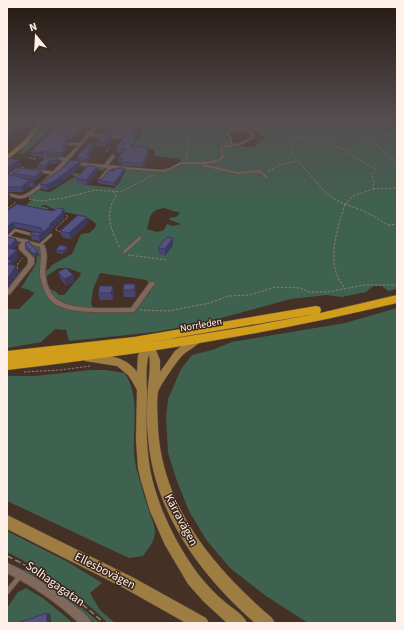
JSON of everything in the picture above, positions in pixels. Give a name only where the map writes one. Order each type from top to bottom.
[{"type":"highway","name":"Norrleden","points":[[7,356],[175,335],[397,295]]},
{"type":"highway","name":"Norrleden","points":[[7,365],[150,347],[300,321],[397,299]]},
{"type":"main road","points":[[7,158],[15,151]]},
{"type":"main road","points":[[134,341],[150,347],[159,340],[175,335]]},
{"type":"main road","points":[[147,390],[178,354],[197,339]]},
{"type":"main road","name":"Kärravägen","points":[[150,347],[155,359],[147,390],[142,440],[144,469],[151,494],[161,520],[180,558],[193,578],[210,599],[239,623]]},
{"type":"main road","name":"Kärravägen","points":[[76,357],[106,359],[121,363],[133,372],[147,390],[157,461],[165,491],[171,505],[194,546],[210,566],[239,599],[267,623]]},
{"type":"main road","name":"Ellesbovägen","points":[[7,522],[129,583],[200,623]]},
{"type":"street","points":[[7,194],[23,197],[54,173],[75,151]]},
{"type":"street","points":[[105,166],[113,156]]},
{"type":"street","points":[[45,157],[124,168]]},
{"type":"street","points":[[100,179],[111,167]]},
{"type":"street","points":[[33,170],[54,173]]},
{"type":"street","points":[[8,177],[15,178]]},
{"type":"street","points":[[7,237],[26,241],[43,247],[45,257],[43,279],[51,298],[58,303],[77,308],[133,310],[152,283]]},
{"type":"street","points":[[8,293],[31,264],[31,258],[22,249],[22,246],[26,241]]},
{"type":"street","name":"Solhagagatan","points":[[7,568],[21,574],[68,606],[87,623]]},
{"type":"lane","points":[[199,164],[222,158],[222,151]]},
{"type":"lane","points":[[124,168],[163,171],[180,163],[194,163],[238,173],[261,172],[267,177]]},
{"type":"lane","points":[[8,177],[15,171],[24,168]]},
{"type":"lane","points":[[7,237],[15,230],[36,235]]},
{"type":"lane","points":[[40,245],[51,235]]},
{"type":"lane","points":[[124,252],[140,238]]},
{"type":"lane","points":[[7,592],[21,574]]},
{"type":"path","points":[[186,151],[186,159],[195,162],[194,163]]},
{"type":"path","points":[[290,151],[292,156],[297,158],[296,160],[302,164],[330,196],[363,210],[390,226],[397,224]]},
{"type":"path","points":[[346,151],[377,170],[372,175],[374,181],[373,189]]},
{"type":"path","points":[[382,151],[397,163]]},
{"type":"path","points":[[29,158],[37,159]]},
{"type":"path","points":[[261,172],[272,170],[278,166],[292,164],[296,160]]},
{"type":"path","points":[[7,209],[23,197],[30,200],[44,200],[72,197],[95,190],[121,192],[163,171]]},
{"type":"path","points":[[346,289],[340,283],[333,251],[335,238],[348,200],[362,192],[373,189],[397,188]]},
{"type":"path","points":[[114,192],[116,196],[110,206],[108,214],[117,242],[124,252],[129,255],[167,260]]},
{"type":"path","points":[[12,205],[17,206]]},
{"type":"path","points":[[53,229],[56,228],[68,216],[61,213]]},
{"type":"path","points":[[56,228],[56,230],[63,232]]},
{"type":"path","points":[[15,271],[18,263],[25,256],[19,255]]},
{"type":"path","points":[[133,310],[168,311],[210,303],[228,296],[250,295],[275,287],[300,288],[309,292],[328,292],[364,285],[397,285]]},
{"type":"path","points":[[7,556],[25,564],[52,581],[83,604],[104,623]]},
{"type":"green space","points":[[20,151],[27,151],[25,153],[18,154]]},
{"type":"green space","points":[[397,151],[397,289],[388,291],[382,286],[373,286],[366,292],[342,297],[327,295],[291,299],[203,323],[155,332],[69,341],[66,330],[55,329],[41,342],[7,348],[7,309],[19,309],[35,293],[21,288],[36,264],[37,256],[40,255],[29,245],[24,247],[25,244],[34,245],[42,250],[41,272],[48,270],[52,265],[72,254],[81,234],[89,233],[95,228],[96,224],[85,217],[58,210],[46,205],[40,206],[49,208],[46,210],[36,209],[38,206],[34,209],[25,207],[32,199],[27,197],[41,186],[37,190],[50,192],[76,176],[72,175],[74,173],[82,174],[87,167],[64,166],[69,163],[105,167],[103,171],[95,169],[83,183],[84,185],[114,188],[119,183],[126,170],[120,169],[161,171],[176,168],[183,164],[179,159],[155,156],[155,152]],"holes":[[[164,208],[180,213],[176,217],[169,218],[170,220],[181,224],[173,226],[167,224],[164,230],[157,232],[147,229],[153,212]],[[61,268],[68,268],[81,273],[64,295],[59,295],[55,291],[47,288],[42,278]],[[100,273],[147,280],[150,292],[134,312],[97,313],[91,304],[93,289]]]},
{"type":"green space","points":[[397,308],[397,623],[308,623],[266,596],[230,568],[207,541],[189,511],[168,453],[166,417],[168,399],[181,369],[192,355],[212,350],[232,342],[345,323]]},
{"type":"green space","points":[[105,370],[125,373],[130,384],[135,407],[134,455],[136,467],[155,529],[153,542],[143,556],[129,558],[7,501],[7,376],[35,376]]},
{"type":"green space","points":[[7,531],[68,562],[102,583],[90,593],[100,610],[115,623],[108,623],[73,593],[35,567],[7,552]]},
{"type":"green space","points":[[25,568],[60,589],[100,623],[95,623],[61,594],[25,572]]},
{"type":"green space","points":[[26,588],[43,598],[73,623],[51,623],[50,613],[22,623],[7,623],[7,608],[18,592]]},
{"type":"building","points":[[31,151],[43,151],[41,153]]},
{"type":"building","points":[[47,151],[64,151],[62,153]]},
{"type":"building","points":[[82,151],[89,151],[86,155],[91,155],[86,159],[76,158]]},
{"type":"building","points":[[124,151],[148,151],[148,153],[142,163],[124,162],[120,161],[122,159],[118,158]]},
{"type":"building","points":[[46,157],[58,158],[55,161],[50,160],[45,166],[37,165]]},
{"type":"building","points":[[7,158],[19,160],[7,168]]},
{"type":"building","points":[[71,160],[80,161],[56,180],[46,185],[40,184],[61,170]]},
{"type":"building","points":[[89,165],[97,167],[86,180],[76,178]]},
{"type":"building","points":[[22,168],[42,171],[35,177],[12,173]]},
{"type":"building","points":[[117,168],[125,168],[114,183],[98,180],[103,178],[109,170],[114,171]]},
{"type":"building","points":[[7,174],[34,181],[29,181],[21,187],[7,187]]},
{"type":"building","points":[[17,204],[53,211],[58,208],[64,209],[62,213],[49,225],[50,226],[38,236],[30,234],[32,232],[40,233],[42,231],[41,228],[13,222],[7,227],[7,211]]},
{"type":"building","points":[[78,215],[87,217],[69,233],[60,231]]},
{"type":"building","points":[[7,237],[16,239],[10,246],[7,245]]},
{"type":"building","points":[[167,237],[173,238],[165,249],[158,248]]},
{"type":"building","points":[[26,242],[29,242],[38,252],[34,254],[25,245]]},
{"type":"building","points":[[60,245],[67,247],[63,251],[56,250]]},
{"type":"building","points":[[7,248],[17,250],[7,259]]},
{"type":"building","points":[[7,259],[12,260],[8,264],[16,266],[7,279]]},
{"type":"building","points":[[66,268],[73,275],[64,279],[58,272]]},
{"type":"building","points":[[124,284],[135,284],[134,290],[123,290]]},
{"type":"building","points":[[100,286],[113,286],[111,293],[98,293]]},
{"type":"building","points":[[47,613],[47,623],[18,623]]}]
